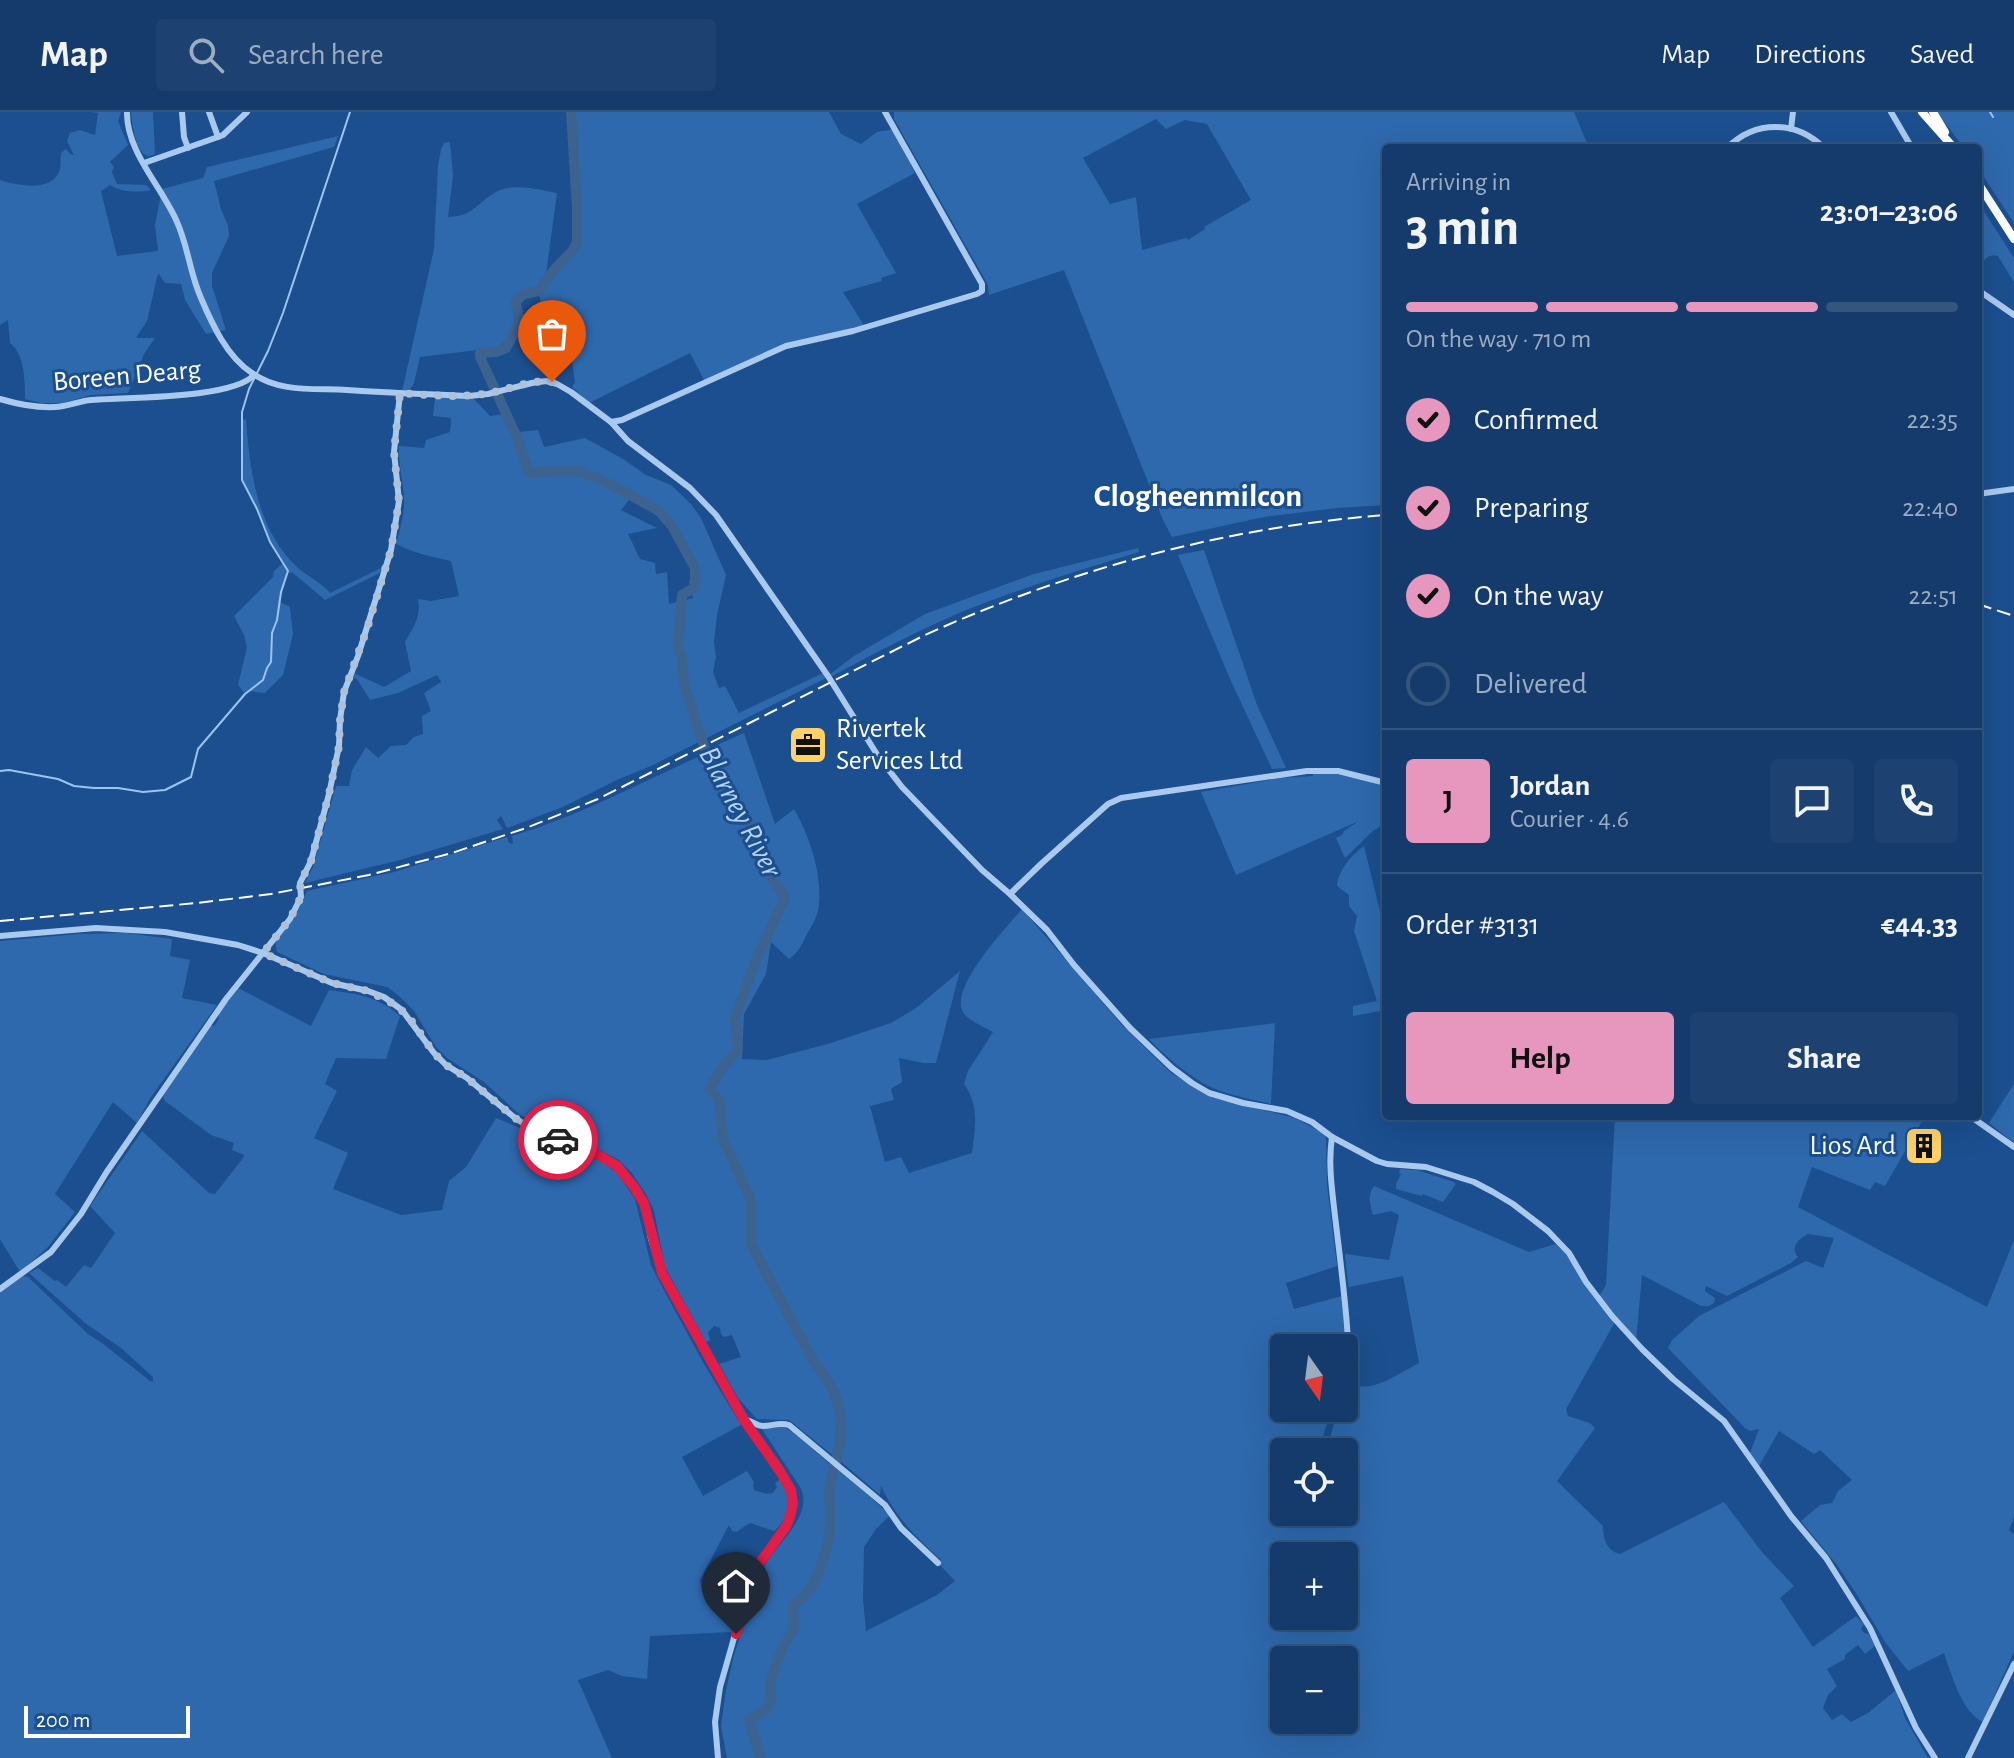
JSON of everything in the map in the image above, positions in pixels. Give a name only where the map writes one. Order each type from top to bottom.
[{"type":"highway","points":[[1922,112],[1950,144]]},
{"type":"highway","points":[[1933,112],[1952,144]]},
{"type":"highway","points":[[1982,189],[2014,239]]},
{"type":"street","points":[[127,112],[128,131],[179,225],[205,308],[236,359],[256,376],[300,389],[469,396],[546,381],[571,392],[690,488],[716,515],[896,780],[982,870],[1047,930],[1130,1028],[1192,1083],[1209,1093],[1232,1100],[1287,1111],[1312,1122],[1332,1137],[1377,1161],[1426,1167],[1474,1182],[1513,1204],[1548,1231],[1569,1253],[1612,1316],[1642,1349],[1724,1421],[1787,1511],[1826,1558],[1870,1628],[1917,1729],[1935,1758]]},
{"type":"street","points":[[182,112],[188,148]]},
{"type":"street","points":[[209,112],[218,137]]},
{"type":"street","points":[[144,163],[223,135],[247,112]]},
{"type":"street","points":[[611,422],[622,420],[786,346],[853,331],[981,292],[982,284],[885,112]]},
{"type":"street","points":[[1791,129],[1793,112]]},
{"type":"street","points":[[1891,112],[1910,144]]},
{"type":"street","points":[[1731,144],[1760,128],[1774,126],[1809,136],[1819,144]]},
{"type":"street","points":[[1982,293],[2014,315]]},
{"type":"street","name":"Boreen Dearg","points":[[0,399],[55,407],[86,400],[181,395],[226,388],[256,376]]},
{"type":"street","points":[[0,1289],[51,1252],[81,1214],[226,999],[290,919],[301,897],[300,883],[311,861],[329,794],[339,746],[344,692],[391,550],[399,501],[394,452],[400,393]]},
{"type":"street","points":[[1982,493],[2014,489]]},
{"type":"street","points":[[1010,894],[1108,804],[1121,798],[1307,771],[1338,771],[1382,782]]},
{"type":"street","points":[[0,936],[72,928],[165,932],[263,953],[332,983],[368,991],[384,997],[408,1016],[446,1065],[467,1078],[515,1118],[532,1129],[597,1154],[617,1166],[644,1203],[662,1273],[744,1420],[788,1482],[793,1504],[787,1525],[757,1567],[740,1617],[716,1704],[718,1758]]},
{"type":"street","points":[[1976,1120],[2014,1147]]},
{"type":"street","points":[[1332,1137],[1329,1177],[1348,1334]]},
{"type":"street","points":[[744,1420],[761,1426],[789,1425],[885,1505],[901,1528],[938,1563]]},
{"type":"street","points":[[1968,1758],[2014,1664]]},
{"type":"shaded area","points":[[91,112],[121,112],[118,121],[128,145],[110,162],[114,167],[112,172],[117,184],[146,185],[151,190],[130,191],[110,185],[101,191],[117,256],[158,251],[155,225],[162,189],[203,178],[207,167],[338,136],[334,147],[214,181],[229,236],[212,273],[212,286],[226,330],[206,334],[185,300],[181,284],[165,283],[158,273],[147,321],[136,338],[155,338],[144,354],[128,393],[91,395],[63,403],[41,403],[25,399],[23,369],[19,354],[10,343],[8,320],[0,325],[0,180],[31,186],[53,180],[60,169],[61,153],[66,149],[74,155],[67,141],[70,133],[80,130],[95,135],[98,113]]},
{"type":"shaded area","points":[[131,112],[153,112],[155,154],[148,156],[140,149]]},
{"type":"shaded area","points":[[571,112],[829,112],[841,134],[861,144],[877,132],[894,129],[915,173],[857,204],[896,273],[881,278],[882,281],[843,292],[865,327],[786,346],[704,380],[690,353],[589,403],[572,387],[575,382],[568,334],[547,337],[539,294],[543,285],[515,298],[515,323],[501,345],[420,357],[414,383],[409,391],[402,391],[434,249],[438,166],[444,143],[450,142],[453,176],[448,217],[470,211],[504,189],[527,188],[557,193],[545,282],[577,242]]},
{"type":"shaded area","points":[[894,112],[1574,112],[1587,144],[1382,144],[1382,505],[1264,517],[1172,537],[1064,270],[989,295],[988,285],[894,119]],"holes":[[[1156,119],[1166,129],[1185,120],[1207,124],[1251,200],[1188,240],[1142,250],[1136,197],[1110,204],[1083,158]]]},
{"type":"shaded area","points":[[1937,112],[2014,112],[2014,223],[1982,174],[1982,144],[1961,144]]},
{"type":"shaded area","points":[[1982,208],[2014,258],[2014,282],[1998,256],[1987,258],[1982,264]]},
{"type":"shaded area","points":[[435,398],[473,398],[490,416],[509,413],[519,432],[538,430],[544,447],[585,438],[646,475],[671,485],[691,504],[701,518],[726,575],[717,615],[713,672],[719,688],[725,686],[739,713],[823,673],[826,678],[563,807],[507,828],[501,816],[497,820],[503,829],[400,860],[305,883],[313,867],[336,786],[349,786],[352,770],[366,747],[378,758],[391,746],[406,745],[423,734],[422,716],[431,711],[424,693],[441,682],[437,675],[398,693],[370,700],[357,679],[352,678],[354,673],[384,687],[411,671],[405,642],[418,617],[418,599],[431,601],[459,596],[451,561],[396,544],[404,504],[399,446],[424,448],[426,440],[450,432],[451,418],[433,416]],"holes":[[[629,500],[665,522],[679,540],[694,579],[689,581],[693,598],[669,604],[667,572],[656,574],[655,563],[640,559],[628,534],[657,528],[621,510]]]},
{"type":"shaded area","points":[[244,419],[253,479],[264,517],[272,535],[296,566],[330,593],[385,566],[382,572],[325,600],[288,572],[280,602],[290,607],[293,634],[283,675],[265,693],[249,691],[245,694],[238,685],[247,647],[234,616],[284,562],[270,542],[242,477]]},
{"type":"shaded area","points":[[1138,548],[1139,552],[964,611],[832,676],[830,674],[854,656],[925,614],[1034,574]]},
{"type":"shaded area","points":[[1204,550],[1257,705],[1286,768],[1272,769],[1178,555]]},
{"type":"shaded area","points":[[744,733],[775,824],[794,809],[805,832],[817,872],[819,898],[817,914],[795,954],[789,959],[771,942],[766,974],[744,1014],[742,1059],[767,1060],[891,1023],[916,1008],[960,971],[936,1063],[899,1058],[902,1082],[891,1089],[894,1100],[870,1106],[885,1162],[901,1157],[909,1173],[972,1153],[974,1109],[964,1084],[968,1071],[993,1032],[967,1017],[962,1010],[961,999],[982,957],[1022,909],[1122,1025],[1170,1072],[1211,1097],[1295,1118],[1323,1133],[1326,1138],[1327,1185],[1337,1266],[1286,1283],[1294,1309],[1342,1296],[1344,1334],[1270,1334],[1270,1422],[1328,1422],[1324,1438],[1270,1438],[1270,1526],[1358,1526],[1358,1438],[1330,1438],[1334,1422],[1358,1422],[1358,1386],[1375,1385],[1419,1363],[1403,1276],[1349,1287],[1345,1254],[1389,1260],[1399,1215],[1391,1211],[1373,1215],[1370,1196],[1374,1186],[1529,1252],[1556,1244],[1615,1322],[1566,1409],[1568,1416],[1590,1423],[1595,1428],[1557,1481],[1603,1526],[1607,1544],[1620,1554],[1724,1502],[1762,1552],[1794,1586],[1780,1598],[1813,1647],[1856,1616],[1864,1624],[1861,1629],[1869,1634],[1875,1646],[1865,1654],[1858,1645],[1845,1655],[1845,1659],[1827,1669],[1837,1686],[1828,1695],[1823,1708],[1832,1720],[1842,1714],[1851,1722],[1868,1713],[1896,1690],[1905,1718],[1928,1758],[727,1758],[721,1726],[734,1655],[764,1567],[792,1529],[802,1508],[800,1487],[762,1429],[784,1427],[793,1432],[832,1466],[834,1477],[837,1467],[890,1515],[864,1547],[866,1631],[937,1595],[955,1581],[939,1564],[941,1560],[900,1517],[881,1486],[880,1495],[838,1459],[841,1438],[839,1417],[826,1377],[837,1414],[835,1457],[789,1420],[757,1419],[738,1398],[719,1364],[741,1357],[732,1335],[724,1337],[720,1328],[714,1326],[708,1332],[710,1340],[706,1342],[665,1267],[654,1211],[646,1194],[619,1160],[518,1113],[484,1082],[447,1058],[436,1047],[414,1011],[387,987],[324,974],[277,952],[275,940],[294,919],[307,891],[394,872],[507,837],[513,844],[512,836],[585,809],[704,754],[748,828],[762,869],[783,897],[737,1008],[734,1018],[737,1049],[718,1071],[708,1089],[717,1100],[721,1140],[750,1201],[751,1232],[753,1202],[725,1138],[721,1099],[711,1089],[723,1069],[741,1050],[738,1018],[787,895],[767,867],[755,829],[708,749]]},
{"type":"shaded area","points":[[1313,773],[1331,773],[1382,784],[1382,826],[1345,858],[1336,838],[1359,821],[1236,875],[1201,792],[1281,778],[1313,776]]},
{"type":"shaded area","points":[[1364,846],[1382,920],[1382,1011],[1353,1016],[1353,1006],[1377,1001],[1354,931],[1357,916],[1349,906],[1349,895],[1337,886],[1340,875],[1354,854]]},
{"type":"shaded area","points":[[126,933],[172,939],[170,956],[190,960],[182,998],[217,1005],[151,1097],[137,1123],[113,1102],[55,1194],[75,1212],[48,1247],[20,1272],[0,1239],[0,941]]},
{"type":"shaded area","points":[[238,988],[311,1026],[329,990],[375,1000],[400,1016],[386,1059],[336,1058],[325,1084],[337,1091],[314,1138],[348,1153],[333,1189],[401,1215],[442,1210],[449,1181],[466,1167],[496,1118],[602,1162],[617,1173],[635,1199],[651,1265],[741,1425],[682,1457],[703,1496],[747,1471],[754,1482],[754,1490],[767,1494],[773,1493],[777,1487],[775,1483],[781,1479],[787,1493],[788,1507],[780,1525],[774,1531],[750,1523],[736,1532],[729,1525],[700,1580],[702,1591],[737,1608],[731,1632],[650,1636],[647,1679],[622,1676],[608,1670],[578,1680],[612,1758],[0,1758],[0,1292],[23,1276],[28,1277],[88,1334],[153,1382],[153,1377],[121,1348],[85,1323],[29,1273],[38,1268],[66,1287],[84,1265],[91,1268],[115,1233],[90,1206],[142,1131],[209,1193],[215,1194],[243,1158],[244,1155],[232,1150],[234,1143],[211,1135],[165,1101],[162,1094],[210,1025],[214,1026],[218,1021],[219,1013]]},
{"type":"shaded area","points":[[1275,1023],[1271,1104],[1203,1083],[1174,1063],[1149,1039]]},
{"type":"shaded area","points":[[2014,1084],[2014,1143],[1989,1123]]},
{"type":"shaded area","points":[[1615,1120],[1923,1120],[1885,1186],[1875,1182],[1870,1190],[1812,1167],[1798,1207],[1987,1307],[2014,1240],[2014,1517],[2009,1530],[2014,1534],[2014,1651],[1983,1722],[1963,1701],[1944,1653],[1908,1671],[1885,1642],[1837,1565],[1801,1521],[1820,1505],[1832,1503],[1838,1491],[1852,1480],[1820,1450],[1814,1454],[1779,1431],[1759,1466],[1750,1453],[1759,1429],[1750,1431],[1745,1428],[1668,1348],[1672,1340],[1699,1316],[1806,1261],[1823,1268],[1834,1238],[1808,1234],[1796,1244],[1798,1257],[1791,1263],[1727,1296],[1706,1286],[1705,1291],[1715,1298],[1709,1306],[1701,1306],[1642,1275],[1636,1342],[1598,1298],[1606,1285]]},
{"type":"shaded area","points":[[1400,1169],[1417,1170],[1456,1184],[1443,1202],[1396,1189]]},
{"type":"waterway","points":[[0,771],[58,779],[74,786],[143,792],[165,790],[191,777],[198,749],[245,694],[263,680],[271,662],[272,633],[288,571],[270,542],[242,480],[242,412],[283,313],[350,112]]},
{"type":"waterway","name":"Blarney River","points":[[571,112],[577,242],[539,291],[524,294],[515,302],[519,321],[506,348],[480,353],[480,357],[516,435],[529,472],[579,471],[659,511],[672,526],[695,568],[695,587],[682,595],[678,648],[684,684],[706,752],[751,828],[765,868],[785,897],[754,965],[735,1018],[738,1050],[722,1068],[710,1089],[719,1099],[723,1139],[751,1200],[751,1244],[815,1364],[831,1387],[839,1406],[841,1432],[830,1486],[829,1533],[824,1556],[815,1580],[793,1605],[794,1629],[771,1678],[771,1699],[766,1710],[749,1720],[761,1758]]},
{"type":"waterway","points":[[1990,112],[1993,117]]},
{"type":"railway","points":[[0,921],[271,894],[369,875],[452,853],[598,799],[925,635],[1036,590],[1093,571],[1208,541],[1326,521],[1382,515]]},
{"type":"railway","points":[[1982,605],[2014,616]]},
{"type":"way so far","points":[[552,382],[543,381],[469,396],[400,393],[394,452],[399,501],[391,550],[344,692],[339,746],[329,794],[311,861],[300,883],[301,897],[290,919],[263,953],[332,983],[384,997],[408,1016],[446,1065],[467,1078],[515,1118],[558,1140]]},
{"type":"place","name":"Rivertek Services Ltd","points":[[808,745]]},
{"type":"place","name":"Lios Ard","points":[[1924,1146]]},
{"type":"district","name":"Clogheenmilcon","points":[[1198,496]]},
{"type":"route","points":[[558,1140],[597,1154],[617,1166],[634,1187],[644,1203],[662,1273],[744,1420],[791,1490],[793,1504],[787,1525],[757,1567],[736,1634]]}]
